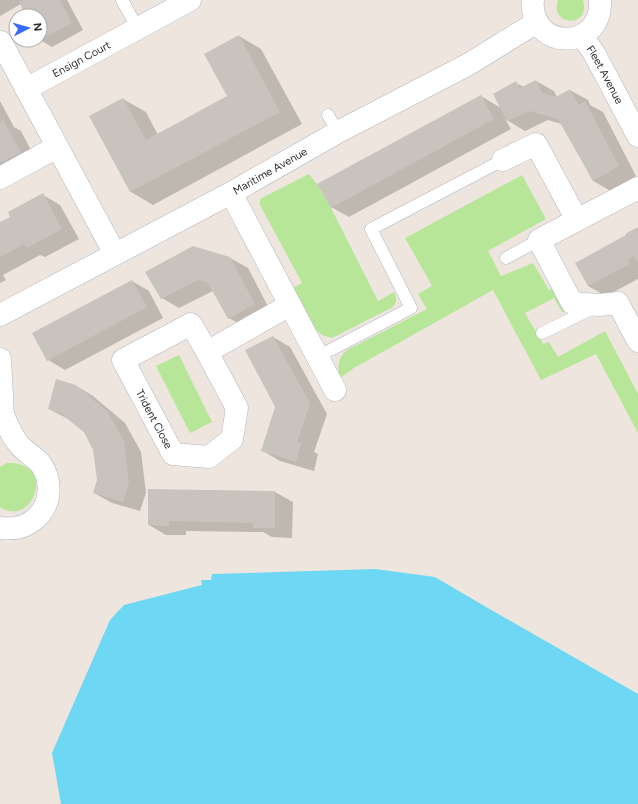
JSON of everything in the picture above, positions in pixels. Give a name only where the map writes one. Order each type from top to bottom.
[{"type":"street","name":"Ensign Court","points":[[26,89],[190,0]]},
{"type":"street","points":[[533,0],[537,22],[552,36],[562,39],[572,39],[582,36],[590,30],[597,22],[600,11],[600,0]]},
{"type":"street","name":"Maritime Avenue","points":[[0,315],[231,193],[333,123],[469,64],[537,22]]},
{"type":"street","name":"Fleet Avenue","points":[[582,36],[594,53],[638,136]]},
{"type":"street","points":[[1,42],[115,254]]},
{"type":"street","points":[[503,160],[536,144],[577,220]]},
{"type":"street","points":[[0,178],[57,147]]},
{"type":"street","points":[[638,188],[539,240],[572,303],[599,305],[618,303],[638,341]]},
{"type":"street","points":[[231,193],[335,390]]},
{"type":"street","points":[[207,352],[290,305]]},
{"type":"street","name":"Trident Close","points":[[191,324],[207,352],[237,408],[232,439],[208,457],[173,454],[123,360],[191,324]]},
{"type":"street","points":[[0,358],[1,418],[17,442],[28,454],[39,462],[46,474],[49,488],[47,502],[40,514],[33,521],[21,527],[7,529],[0,528]]},
{"type":"lane","points":[[122,0],[138,29]]},
{"type":"lane","points":[[317,357],[411,308],[371,229],[503,160]]},
{"type":"lane","points":[[506,258],[539,240]]},
{"type":"lane","points":[[542,333],[599,305]]},
{"type":"green space","points":[[558,0],[583,0],[584,9],[581,16],[576,20],[570,21],[564,19],[559,15],[557,9]]},
{"type":"green space","points":[[309,174],[317,184],[331,208],[378,301],[394,292],[396,298],[396,302],[393,307],[332,338],[322,335],[315,329],[293,288],[302,283],[260,205],[260,199]]},
{"type":"green space","points":[[522,175],[546,219],[488,251],[501,276],[533,263],[549,290],[554,288],[566,310],[562,312],[554,298],[525,313],[543,344],[549,342],[558,357],[605,331],[638,394],[638,433],[596,354],[541,380],[493,290],[354,368],[340,378],[340,359],[347,350],[427,309],[418,294],[432,286],[405,238]]},
{"type":"green space","points":[[179,355],[212,422],[190,433],[156,366]]},
{"type":"green space","points":[[7,463],[23,465],[32,472],[36,482],[35,492],[30,502],[22,509],[12,511],[0,507],[0,467]]},
{"type":"water","points":[[375,569],[435,577],[638,694],[638,804],[61,804],[52,753],[110,620],[124,605],[202,585],[201,580],[211,580],[212,574]]},
{"type":"building","points":[[23,0],[60,0],[72,23],[48,36],[48,8],[22,8],[19,2]]},
{"type":"building","points":[[239,35],[280,112],[130,192],[89,116],[123,98],[146,140],[227,96],[204,54]]},
{"type":"building","points":[[536,80],[542,93],[556,97],[570,89],[579,105],[585,101],[619,166],[593,181],[558,119],[530,111],[507,121],[493,94],[516,81],[520,88]]},
{"type":"building","points":[[481,95],[494,119],[331,208],[317,184]]},
{"type":"building","points":[[3,120],[21,152],[0,163],[0,122]]},
{"type":"building","points":[[43,193],[62,229],[27,248],[24,244],[0,257],[0,222],[10,217],[8,212]]},
{"type":"building","points":[[638,227],[638,264],[634,256],[628,259],[630,264],[588,286],[575,263]]},
{"type":"building","points":[[193,246],[230,257],[255,304],[228,319],[208,283],[198,280],[161,299],[145,272]]},
{"type":"building","points":[[132,280],[147,307],[47,361],[32,333]]},
{"type":"building","points":[[273,336],[310,403],[297,442],[301,443],[296,462],[261,451],[275,407],[245,350]]},
{"type":"building","points":[[56,379],[76,385],[108,412],[124,441],[129,483],[123,502],[93,493],[97,480],[93,450],[84,432],[60,413],[48,409]]},
{"type":"building","points":[[148,489],[275,491],[275,528],[253,528],[253,523],[169,521],[169,526],[148,525]]}]
